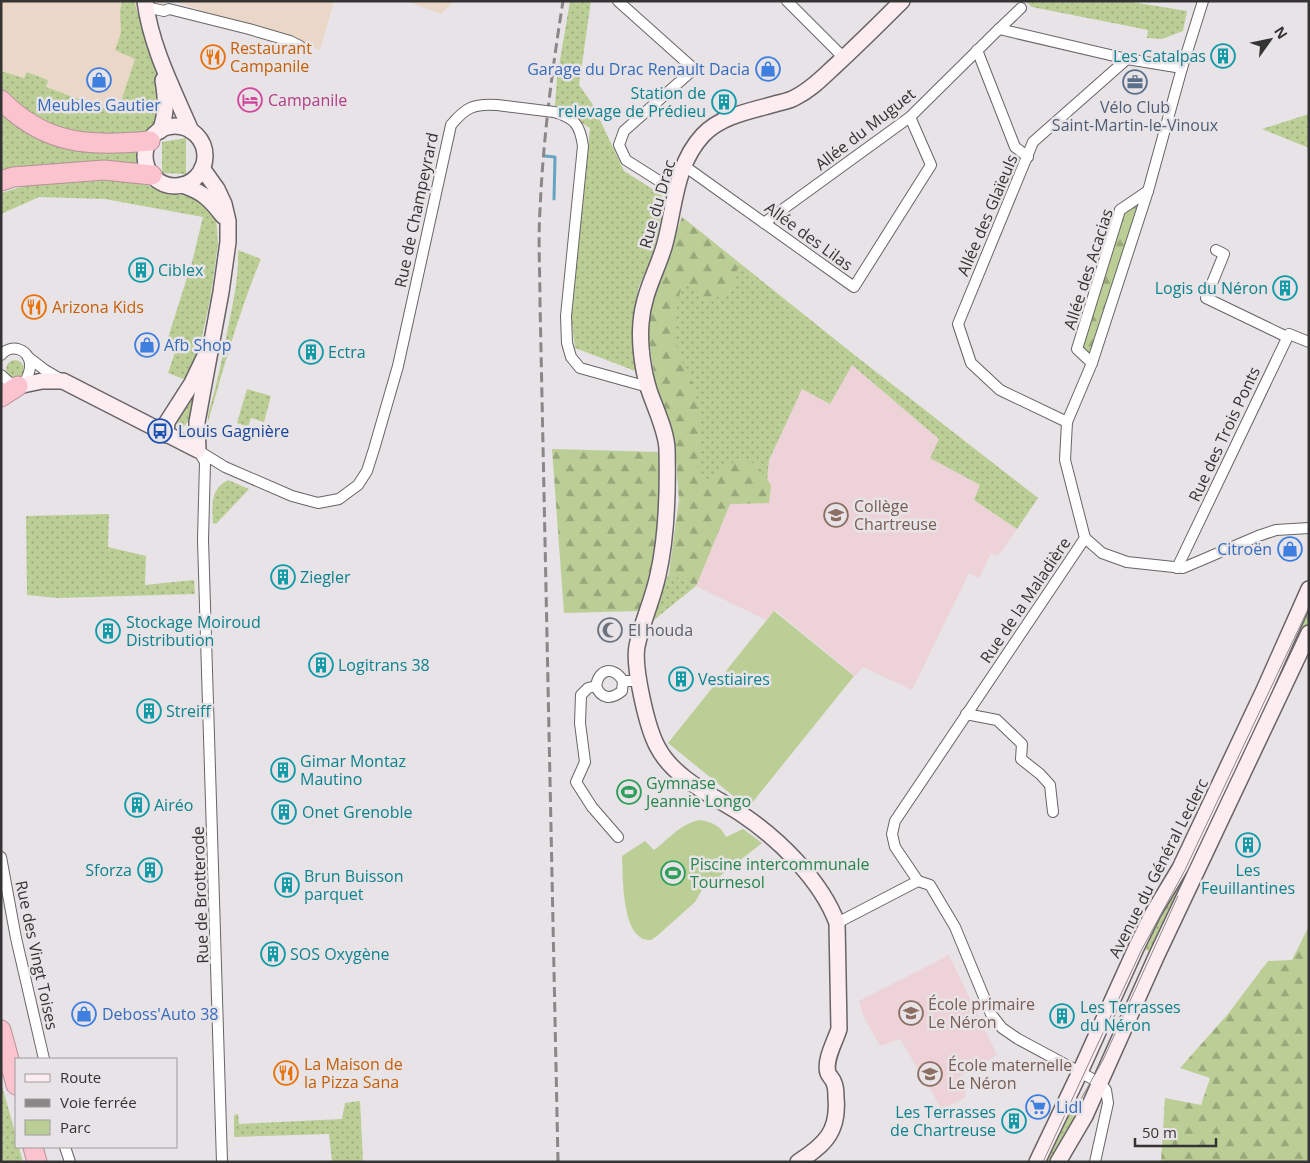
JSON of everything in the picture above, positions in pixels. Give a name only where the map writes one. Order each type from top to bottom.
[{"type":"highway","points":[[1,100],[27,123],[61,138],[77,142],[119,144],[155,136]]},
{"type":"highway","points":[[1,181],[13,177],[104,170],[152,175]]},
{"type":"highway","points":[[1,397],[21,385]]},
{"type":"highway","points":[[1,1030],[15,1081]]},
{"type":"highway","points":[[33,1148],[37,1162]]},
{"type":"street","points":[[618,1],[694,69],[624,131],[619,145],[626,160],[675,192]]},
{"type":"street","points":[[788,1],[844,58]]},
{"type":"street","name":"Rue du Drac","points":[[836,923],[832,910],[809,877],[775,839],[683,776],[662,756],[655,742],[641,697],[636,649],[659,574],[667,512],[667,446],[648,387],[641,325],[645,296],[663,250],[672,217],[675,192],[683,165],[703,135],[728,118],[794,98],[813,86],[902,1]]},
{"type":"street","name":"Allée des Acacias","points":[[1085,538],[1066,460],[1067,422],[1092,363],[1148,191],[1182,68],[1203,1]]},
{"type":"street","points":[[146,4],[164,11],[168,16],[178,16],[288,46],[300,46],[290,41],[249,29],[169,9],[164,11]]},
{"type":"street","points":[[146,4],[161,61],[166,103],[164,121],[146,150],[148,167],[152,175],[166,184],[182,185],[196,190],[207,197],[227,221]]},
{"type":"street","name":"Allée du Muguet","points":[[764,223],[910,117],[1021,8]]},
{"type":"street","points":[[999,30],[1127,59],[1182,68]]},
{"type":"street","points":[[977,50],[1015,147],[1028,156]]},
{"type":"street","name":"Allée des Glaïeuls","points":[[1067,422],[1000,390],[971,363],[958,324],[1033,142],[1127,59]]},
{"type":"street","points":[[161,61],[191,131],[202,144],[204,152],[202,168],[198,176],[191,182],[182,185]]},
{"type":"street","name":"Rue de Champeyrard","points":[[198,450],[222,465],[292,496],[318,503],[339,499],[358,485],[367,471],[398,366],[451,125],[462,111],[483,104],[554,112],[565,115],[574,121],[580,130],[583,146],[566,316],[567,343],[571,357],[580,368],[648,387]]},
{"type":"street","name":"Allée des Lilas","points":[[683,165],[854,287],[931,165],[910,117]]},
{"type":"street","points":[[155,136],[176,126],[191,131]]},
{"type":"street","points":[[1,355],[7,350],[16,348],[24,352],[44,370],[198,450],[197,422],[228,249],[224,204],[217,189],[202,168]]},
{"type":"street","name":"Allée des Acacias","points":[[1092,363],[1078,349],[1120,210],[1148,191]]},
{"type":"street","points":[[1216,250],[1224,254],[1206,298],[1287,337],[1289,334],[1309,342]]},
{"type":"street","name":"Rue des Trois Ponts","points":[[1177,568],[1287,337]]},
{"type":"street","points":[[166,435],[167,422],[192,384],[209,348]]},
{"type":"street","points":[[21,385],[30,369],[28,357]]},
{"type":"street","points":[[1,375],[11,384],[21,385],[63,380]]},
{"type":"street","name":"Rue de Brotterode","points":[[198,450],[205,462],[203,540],[222,1162]]},
{"type":"street","points":[[204,477],[222,465]]},
{"type":"street","name":"Rue de la Maladière","points":[[918,881],[895,847],[892,834],[895,821],[1085,538],[1102,553],[1127,562],[1183,568],[1276,530],[1309,528]]},
{"type":"street","name":"Avenue du Général Leclerc","points":[[1037,1162],[1136,948],[1180,868],[1264,690],[1309,589]]},
{"type":"street","name":"Avenue du Général Leclerc","points":[[1058,1162],[1085,1116],[1156,957],[1309,633]]},
{"type":"street","points":[[607,671],[614,671],[623,681],[622,692],[610,698],[604,697],[599,693],[596,686],[597,680],[607,671]]},
{"type":"street","points":[[623,681],[640,681]]},
{"type":"street","points":[[596,686],[588,688],[581,694],[580,723],[585,762],[576,782],[592,807],[618,837]]},
{"type":"street","points":[[966,714],[997,720],[1022,744],[1021,759],[1040,774],[1050,785],[1053,812]]},
{"type":"street","name":"Rue des Vingt Toises","points":[[1,857],[16,938],[44,1058]]},
{"type":"street","points":[[798,1162],[819,1146],[831,1132],[836,1120],[835,1084],[828,1072],[829,1052],[839,1029],[836,923],[918,881],[930,885],[939,897],[955,927],[991,1014],[1002,1028],[1018,1039],[1100,1083],[1106,1090],[1108,1103],[1094,1162]]},
{"type":"street","points":[[65,1148],[70,1162]]},
{"type":"shaded area","points":[[1,1],[167,1],[121,33],[135,59],[117,113],[46,87],[48,80],[27,72],[24,78],[1,71]]},
{"type":"shaded area","points":[[173,1],[334,1],[320,50]]},
{"type":"shaded area","points":[[407,1],[454,1],[441,14]]},
{"type":"shaded area","name":"Collège Chartreuse","points":[[852,365],[939,439],[982,486],[974,500],[1017,529],[998,556],[991,553],[979,578],[969,573],[912,690],[863,667],[855,676],[775,610],[766,620],[669,573],[679,500],[767,483],[769,460],[802,388]]},
{"type":"shaded area","points":[[949,955],[997,1055],[960,1076],[966,1089],[965,1098],[942,1109],[900,1039],[880,1046],[864,1017],[859,1001]]},
{"type":"green space","points":[[122,1],[134,1],[156,69],[159,86],[159,117],[151,130],[135,137],[63,133],[43,124],[1,91],[1,71],[24,78],[27,72],[48,80],[46,87],[117,113],[135,59],[115,50],[121,33],[120,11]]},
{"type":"green space","points":[[570,1],[591,1],[579,85],[593,105],[624,171],[662,195],[660,228],[648,268],[638,288],[634,329],[638,372],[575,348],[571,317],[590,128],[555,106],[557,78]]},
{"type":"green space","points":[[1025,1],[1126,1],[1187,11],[1183,31],[1162,39],[1147,38],[1148,30],[1032,7]]},
{"type":"green space","points":[[1,110],[29,133],[140,148],[141,168],[1,178]]},
{"type":"green space","points":[[1309,114],[1309,148],[1262,129]]},
{"type":"green space","points":[[186,138],[186,174],[162,173],[162,142]]},
{"type":"green space","points":[[115,180],[147,185],[166,193],[188,196],[203,201],[216,218],[218,244],[210,300],[199,350],[186,380],[168,373],[177,346],[167,341],[192,262],[203,217],[105,199],[39,197],[1,214],[1,193],[28,185]]},
{"type":"green space","points":[[1148,191],[1092,363],[1077,349],[1120,210]]},
{"type":"green space","points":[[682,217],[1038,498],[1017,529],[974,500],[980,485],[930,458],[939,439],[852,365],[830,404],[802,389],[769,460],[767,483],[679,500],[675,438],[660,399],[648,387],[654,374],[648,330],[651,301],[660,281]]},
{"type":"green space","points":[[682,217],[738,262],[735,280],[729,291],[718,297],[700,299],[690,284],[683,284],[678,299],[674,336],[683,364],[690,375],[697,402],[700,425],[699,478],[710,480],[730,464],[747,459],[758,466],[771,485],[769,503],[730,504],[696,586],[669,573],[679,500],[675,438],[660,399],[648,387],[654,374],[648,330],[651,301],[660,281]]},
{"type":"green space","points":[[238,250],[261,259],[239,319],[208,422],[208,414],[220,369],[234,296],[238,268]]},
{"type":"green space","points":[[11,360],[19,360],[24,365],[22,376],[11,378],[6,373],[6,365]]},
{"type":"green space","points":[[200,381],[191,417],[182,429],[178,429],[177,417],[180,410]]},
{"type":"green space","points":[[247,389],[271,396],[264,422],[251,418],[248,427],[237,423]]},
{"type":"green space","points":[[552,449],[660,452],[660,513],[655,558],[639,611],[564,613]]},
{"type":"green space","points":[[228,480],[249,489],[216,524],[213,523],[213,498],[218,488]]},
{"type":"green space","points":[[109,514],[108,547],[146,556],[145,585],[194,580],[195,594],[58,598],[27,595],[26,516]]},
{"type":"green space","points":[[669,573],[696,586],[650,623]]},
{"type":"green space","points":[[1309,600],[1309,624],[1155,954],[1140,947]]},
{"type":"green space","points":[[774,611],[854,676],[748,808],[668,743]]},
{"type":"green space","name":"Piscine intercommunale Tournesol","points":[[700,820],[716,825],[726,837],[743,829],[762,843],[702,890],[695,902],[657,936],[651,940],[642,939],[634,931],[627,911],[623,887],[622,856],[645,841],[654,850],[687,824]]},
{"type":"green space","points":[[1309,926],[1309,1162],[1161,1162],[1165,1098],[1201,1105],[1210,1078],[1180,1068],[1228,1014],[1268,961],[1292,960]]},
{"type":"green space","points":[[1,1082],[15,1132],[15,1148],[19,1148],[23,1162],[1,1162]]},
{"type":"green space","points":[[360,1101],[363,1162],[332,1162],[329,1134],[234,1137],[234,1115],[238,1114],[239,1124],[342,1119],[345,1103]]},
{"type":"green space","points":[[1065,1110],[1078,1117],[1052,1162],[1040,1162]]},
{"type":"waterway","points":[[545,156],[555,157],[554,199]]},
{"type":"tram line","points":[[1043,1162],[1141,951],[1185,870],[1309,607]]},
{"type":"tram line","points":[[1077,1106],[1103,1060],[1178,896]]},
{"type":"railway","points":[[558,1162],[539,233],[546,132],[563,1]]},
{"type":"place","name":"Les Catalpas","points":[[1223,56]]},
{"type":"place","name":"Restaurant Campanile","points":[[213,57]]},
{"type":"place","name":"Garage du Drac Renault Dacia","points":[[768,69]]},
{"type":"place","name":"Meubles Gautier","points":[[99,80]]},
{"type":"place","name":"Vélo Club Saint-Martin-le-Vinoux","points":[[1135,82]]},
{"type":"place","name":"Campanile","points":[[250,100]]},
{"type":"place","name":"Station de relevage de Prédieu","points":[[724,102]]},
{"type":"place","name":"Ciblex","points":[[141,270]]},
{"type":"place","name":"Logis du Néron","points":[[1285,288]]},
{"type":"place","name":"Arizona Kids","points":[[34,307]]},
{"type":"place","name":"Afb Shop","points":[[147,345]]},
{"type":"place","name":"Ectra","points":[[311,352]]},
{"type":"place","name":"Louis Gagnière","points":[[160,431]]},
{"type":"place","name":"Collège Chartreuse","points":[[836,515]]},
{"type":"place","name":"Citroën","points":[[1290,549]]},
{"type":"place","name":"Ziegler","points":[[283,577]]},
{"type":"place","name":"El houda","points":[[610,630]]},
{"type":"place","name":"Stockage Moiroud Distribution","points":[[108,631]]},
{"type":"place","name":"Logitrans 38","points":[[321,665]]},
{"type":"place","name":"Vestiaires","points":[[681,679]]},
{"type":"place","name":"Streiff","points":[[149,711]]},
{"type":"place","name":"Gimar Montaz Mautino","points":[[283,770]]},
{"type":"place","name":"Gymnase Jeannie Longo","points":[[629,792]]},
{"type":"place","name":"Airéo","points":[[137,805]]},
{"type":"place","name":"Onet Grenoble","points":[[284,812]]},
{"type":"place","name":"Les Feuillantines","points":[[1248,845]]},
{"type":"place","name":"Sforza","points":[[150,870]]},
{"type":"place","name":"Piscine intercommunale Tournesol","points":[[673,873]]},
{"type":"place","name":"Brun Buisson parquet","points":[[287,885]]},
{"type":"place","name":"SOS Oxygène","points":[[273,954]]},
{"type":"place","name":"École primaire Le Néron","points":[[911,1013]]},
{"type":"place","name":"Deboss'Auto 38","points":[[84,1014]]},
{"type":"place","name":"Les Terrasses du Néron","points":[[1062,1016]]},
{"type":"place","name":"La Maison de la Pizza Sana","points":[[286,1073]]},
{"type":"place","name":"École maternelle Le Néron","points":[[930,1074]]},
{"type":"place","name":"Lidl","points":[[1038,1107]]},
{"type":"place","name":"Les Terrasses de Chartreuse","points":[[1014,1121]]}]
